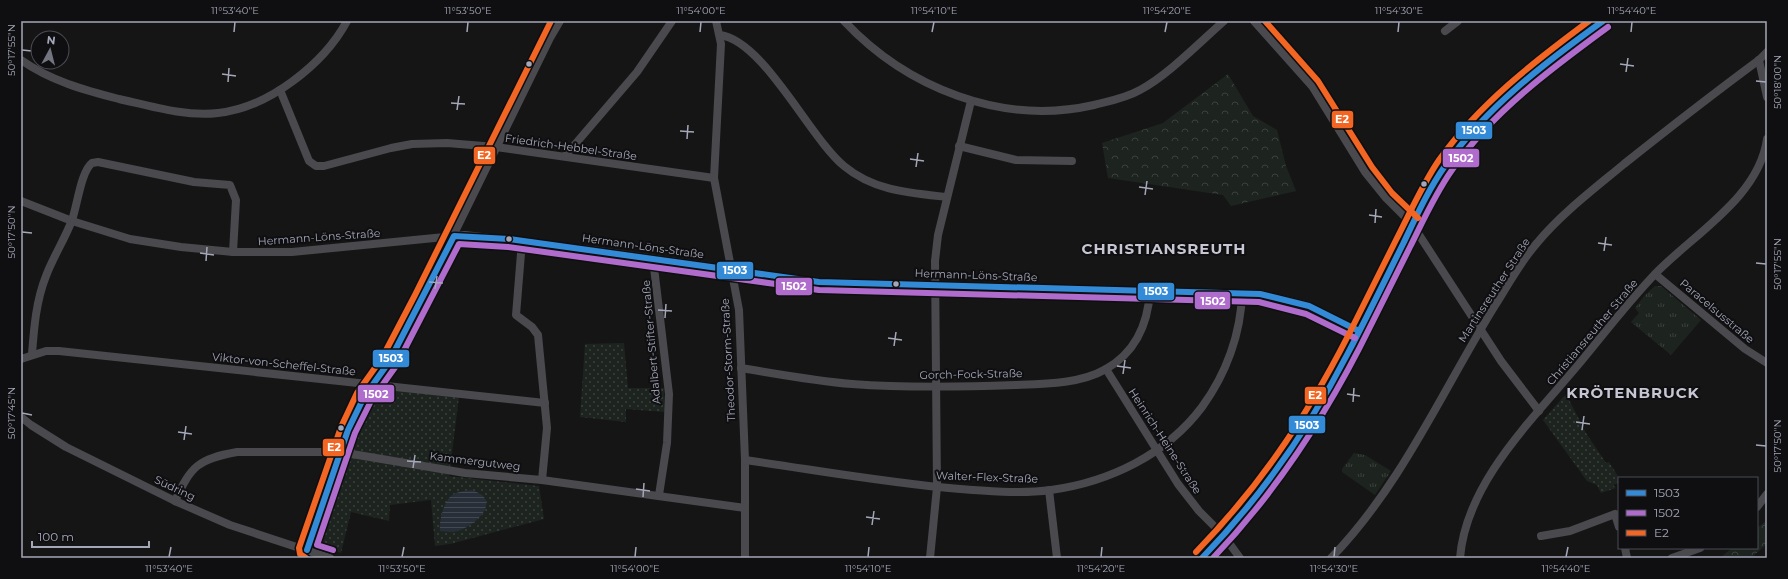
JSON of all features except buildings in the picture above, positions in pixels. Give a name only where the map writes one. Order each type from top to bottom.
[{"type":"main road","points":[[1202,558],[1224,536],[1264,490],[1315,415],[1431,188],[1453,155],[1489,116],[1551,61],[1603,21]]},
{"type":"street","points":[[21,60],[56,80],[76,87],[149,106],[181,112],[218,114],[253,104],[280,90],[316,62],[332,44],[347,21]]},
{"type":"street","points":[[307,550],[340,452],[364,398],[389,362],[454,236],[496,147],[560,21]]},
{"type":"street","points":[[565,156],[637,72],[672,21]]},
{"type":"street","name":"Theodor-Storm-Straße","points":[[716,21],[720,36],[714,178],[732,270],[738,310],[745,460],[745,508]]},
{"type":"street","points":[[844,21],[864,41],[908,73],[936,88],[971,101],[1011,108],[1045,110],[1071,109],[1126,97],[1158,79],[1224,21]]},
{"type":"street","points":[[1254,21],[1312,86],[1365,172],[1386,198],[1412,224],[1441,272],[1501,360],[1539,411]]},
{"type":"street","points":[[1445,32],[1458,21]]},
{"type":"street","points":[[720,36],[728,36],[737,41],[758,60],[774,78],[821,142],[844,166],[881,187],[947,197]]},
{"type":"street","name":"Martinsreuther Straße","points":[[1331,558],[1371,512],[1392,483],[1481,329],[1519,268],[1537,243],[1557,221],[1580,200],[1685,116],[1759,60],[1767,52]]},
{"type":"street","points":[[1759,60],[1767,97]]},
{"type":"street","name":"Friedrich-Hebbel-Straße","points":[[280,90],[309,162],[316,166],[324,166],[412,144],[447,143],[496,147],[565,156],[714,178]]},
{"type":"street","points":[[930,558],[937,487],[935,261],[938,235],[971,101]]},
{"type":"street","name":"Christiansreuther Straße","points":[[1460,558],[1465,528],[1484,486],[1539,411],[1656,274],[1741,195],[1755,174],[1766,147],[1767,139]]},
{"type":"street","points":[[959,146],[1016,160],[1072,161]]},
{"type":"street","points":[[32,354],[36,316],[42,285],[72,221],[85,174],[92,163],[98,162],[194,182],[228,184],[232,187],[236,200],[233,252]]},
{"type":"street","name":"Hermann-Löns-Straße","points":[[21,201],[72,221],[106,232],[155,244],[233,252],[292,252],[465,235],[522,241],[819,282],[1260,294],[1294,301],[1324,312],[1359,331]]},
{"type":"street","points":[[522,241],[516,314],[532,327],[538,335],[547,428],[542,480]]},
{"type":"street","name":"Adalbert-Stifter-Straße","points":[[653,259],[669,394],[667,443],[659,495]]},
{"type":"street","name":"Paracelsusstraße","points":[[1656,274],[1745,350],[1767,363]]},
{"type":"street","name":"Gorch-Fock-Straße","points":[[741,368],[851,384],[936,386],[1044,384],[1073,380],[1106,369],[1129,351],[1140,334],[1149,310],[1150,291]]},
{"type":"street","name":"Walter-Flex-Straße","points":[[745,460],[894,482],[985,491],[1049,490],[1076,486],[1113,474],[1157,451],[1182,430],[1196,414],[1219,380],[1232,347],[1238,326],[1242,293]]},
{"type":"street","name":"Viktor-von-Scheffel-Straße","points":[[21,359],[32,354],[46,351],[59,351],[241,372],[375,384],[545,403]]},
{"type":"street","name":"Heinrich-Heine-Straße","points":[[1106,369],[1178,484],[1198,511],[1224,536],[1240,558]]},
{"type":"street","name":"Südring","points":[[21,417],[66,447],[175,501],[230,524],[330,558]]},
{"type":"street","name":"Kammergutweg","points":[[175,501],[186,476],[194,468],[224,455],[237,452],[340,452],[465,473],[542,480],[745,508]]},
{"type":"street","points":[[1049,490],[1057,558]]},
{"type":"street","points":[[1758,506],[1767,494]]},
{"type":"street","points":[[745,508],[745,558]]},
{"type":"street","points":[[1541,536],[1570,531],[1615,514],[1618,524]]},
{"type":"street","points":[[1672,558],[1697,549]]},
{"type":"green space","points":[[1228,74],[1253,116],[1277,130],[1286,166],[1296,191],[1231,206],[1223,195],[1108,178],[1102,143],[1163,123]]},
{"type":"green space","points":[[1655,286],[1661,286],[1701,320],[1671,355],[1631,322],[1639,313],[1635,308],[1645,295]]},
{"type":"green space","points":[[624,343],[628,388],[664,388],[665,412],[626,409],[626,422],[580,417],[585,344]]},
{"type":"green space","points":[[379,389],[459,397],[449,476],[539,486],[544,519],[450,544],[435,546],[431,500],[390,505],[389,521],[351,512],[341,553],[324,547],[321,540],[337,482],[351,442],[369,405]]},
{"type":"green space","points":[[1566,394],[1586,433],[1606,463],[1609,462],[1618,477],[1618,483],[1613,485],[1616,488],[1601,493],[1597,485],[1587,481],[1543,420]]},
{"type":"green space","points":[[1354,453],[1365,455],[1391,471],[1375,495],[1342,472],[1342,469]]},
{"type":"green space","points":[[1767,520],[1767,544],[1751,558],[1720,558],[1731,549],[1758,549],[1758,527]]},
{"type":"shaded area","points":[[471,490],[485,498],[485,509],[482,514],[462,530],[452,532],[440,531],[442,513],[445,504],[450,497],[463,491]]},
{"type":"transit line","name":"E2","points":[[306,558],[300,554],[299,548],[341,427],[357,393],[382,358],[415,295],[551,21]]},
{"type":"transit line","name":"E2","points":[[1265,21],[1318,81],[1372,167],[1392,193],[1418,218]]},
{"type":"transit line","name":"E2","points":[[1196,552],[1221,525],[1266,470],[1305,412],[1340,351],[1416,199],[1439,160],[1472,120],[1509,84],[1589,21]]},
{"type":"transit line","name":"1503","points":[[1202,558],[1224,535],[1264,486],[1317,409],[1355,339],[1422,204],[1445,166],[1479,124],[1498,105],[1539,69],[1603,21]]},
{"type":"transit line","name":"1502","points":[[1213,558],[1260,505],[1281,477],[1320,418],[1355,357],[1440,188],[1452,170],[1485,129],[1504,110],[1566,58],[1608,27]]},
{"type":"transit line","name":"1503","points":[[307,550],[348,430],[364,397],[389,362],[454,236],[509,239],[819,282],[1260,294],[1309,306],[1359,331]]},
{"type":"transit line","name":"1502","points":[[333,550],[317,545],[355,433],[371,401],[396,366],[459,244],[508,247],[819,290],[1259,302],[1306,314],[1355,338]]},
{"type":"district","name":"CHRISTIANSREUTH","points":[[1164,248]]},
{"type":"district","name":"KRÖTENBRUCK","points":[[1633,392]]}]
